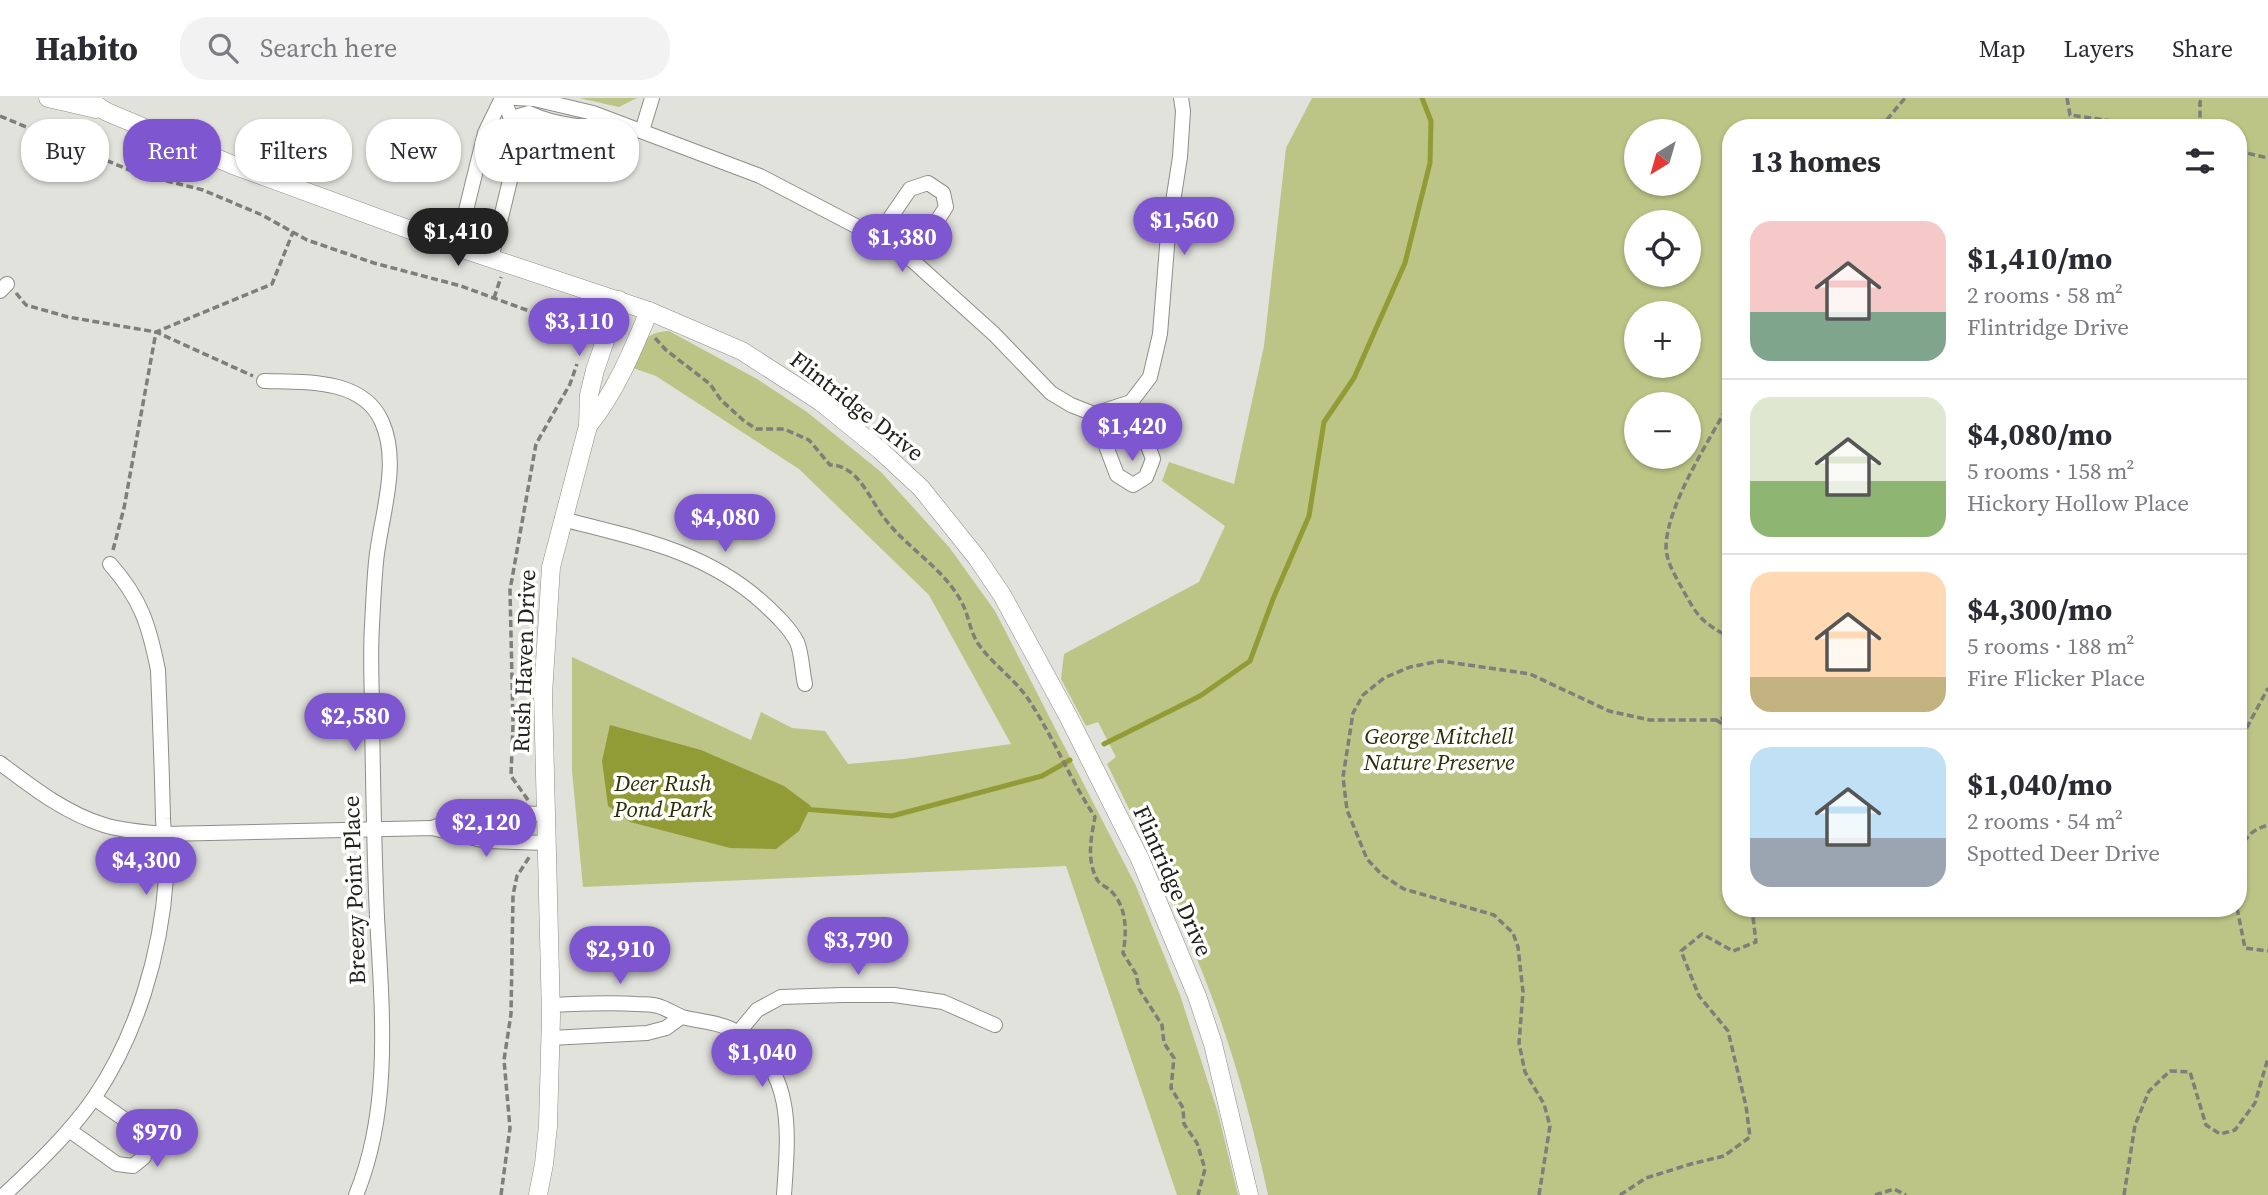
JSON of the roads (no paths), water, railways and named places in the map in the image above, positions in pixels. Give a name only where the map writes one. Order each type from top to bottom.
[{"type":"street","name":"Flintridge Drive","points":[[48,98],[107,112],[233,165],[497,264],[649,311],[742,351],[821,402],[880,450],[921,488],[978,558],[1002,595],[1068,716],[1140,859],[1197,996],[1213,1044],[1249,1195]]},
{"type":"street","name":"Flintridge Drive","points":[[85,98],[107,112]]},
{"type":"street","points":[[497,264],[519,143],[503,98]]},
{"type":"street","points":[[457,247],[485,133],[503,98]]},
{"type":"street","points":[[516,98],[534,99],[593,113],[760,176],[877,237],[912,260],[994,334],[1051,393],[1094,414],[1131,402],[1150,377],[1160,334],[1168,234],[1180,157],[1183,111],[1181,98]]},
{"type":"street","points":[[642,131],[652,98]]},
{"type":"street","points":[[512,118],[529,113],[546,121],[592,128],[642,131]]},
{"type":"street","points":[[877,237],[910,189],[928,183],[936,188],[943,193],[946,207],[912,260]]},
{"type":"street","name":"Rush Haven Drive","points":[[538,1195],[548,1126],[550,1005],[537,814],[551,567],[588,426],[592,382],[619,300]]},
{"type":"street","name":"Rush Haven Drive","points":[[588,426],[602,409],[619,380],[649,311]]},
{"type":"street","name":"Breezy Point Place","points":[[264,381],[312,382],[338,387],[364,398],[381,418],[388,437],[390,460],[376,562],[372,629],[374,829],[382,1058],[372,1140],[356,1195]]},
{"type":"street","points":[[1094,414],[1117,475],[1133,485],[1146,477],[1153,459],[1131,402]]},
{"type":"street","points":[[562,519],[658,544],[692,556],[726,574],[779,617],[798,643],[804,684]]},
{"type":"street","points":[[4,1195],[69,1129],[94,1098],[118,1057],[148,978],[160,928],[167,875],[158,670],[152,638],[141,609],[128,585],[110,564]]},
{"type":"street","points":[[0,763],[80,816],[104,825],[164,834],[432,828],[486,841],[538,842]]},
{"type":"street","points":[[432,828],[461,817],[498,813],[537,814]]},
{"type":"street","points":[[738,1033],[757,1010],[781,998],[843,995],[894,995],[943,1002],[995,1025]]},
{"type":"street","points":[[550,1005],[656,1005],[681,1017],[704,1020],[738,1033],[763,1056],[776,1076],[784,1098],[787,1128],[784,1195]]},
{"type":"street","points":[[550,1038],[647,1033],[666,1028],[681,1017]]},
{"type":"street","points":[[69,1129],[117,1164],[133,1166],[144,1157],[148,1144],[141,1130],[94,1098]]},
{"type":"waterway","points":[[1104,744],[1200,696],[1250,661],[1309,516],[1324,422],[1354,378],[1405,263],[1430,163],[1431,121],[1422,98]]},
{"type":"waterway","points":[[803,809],[892,816],[1042,776],[1070,760]]},
{"type":"park label","name":"George Mitchell Nature Preserve","points":[[1439,749]]},
{"type":"park label","name":"Deer Rush Pond Park","points":[[663,796]]}]
